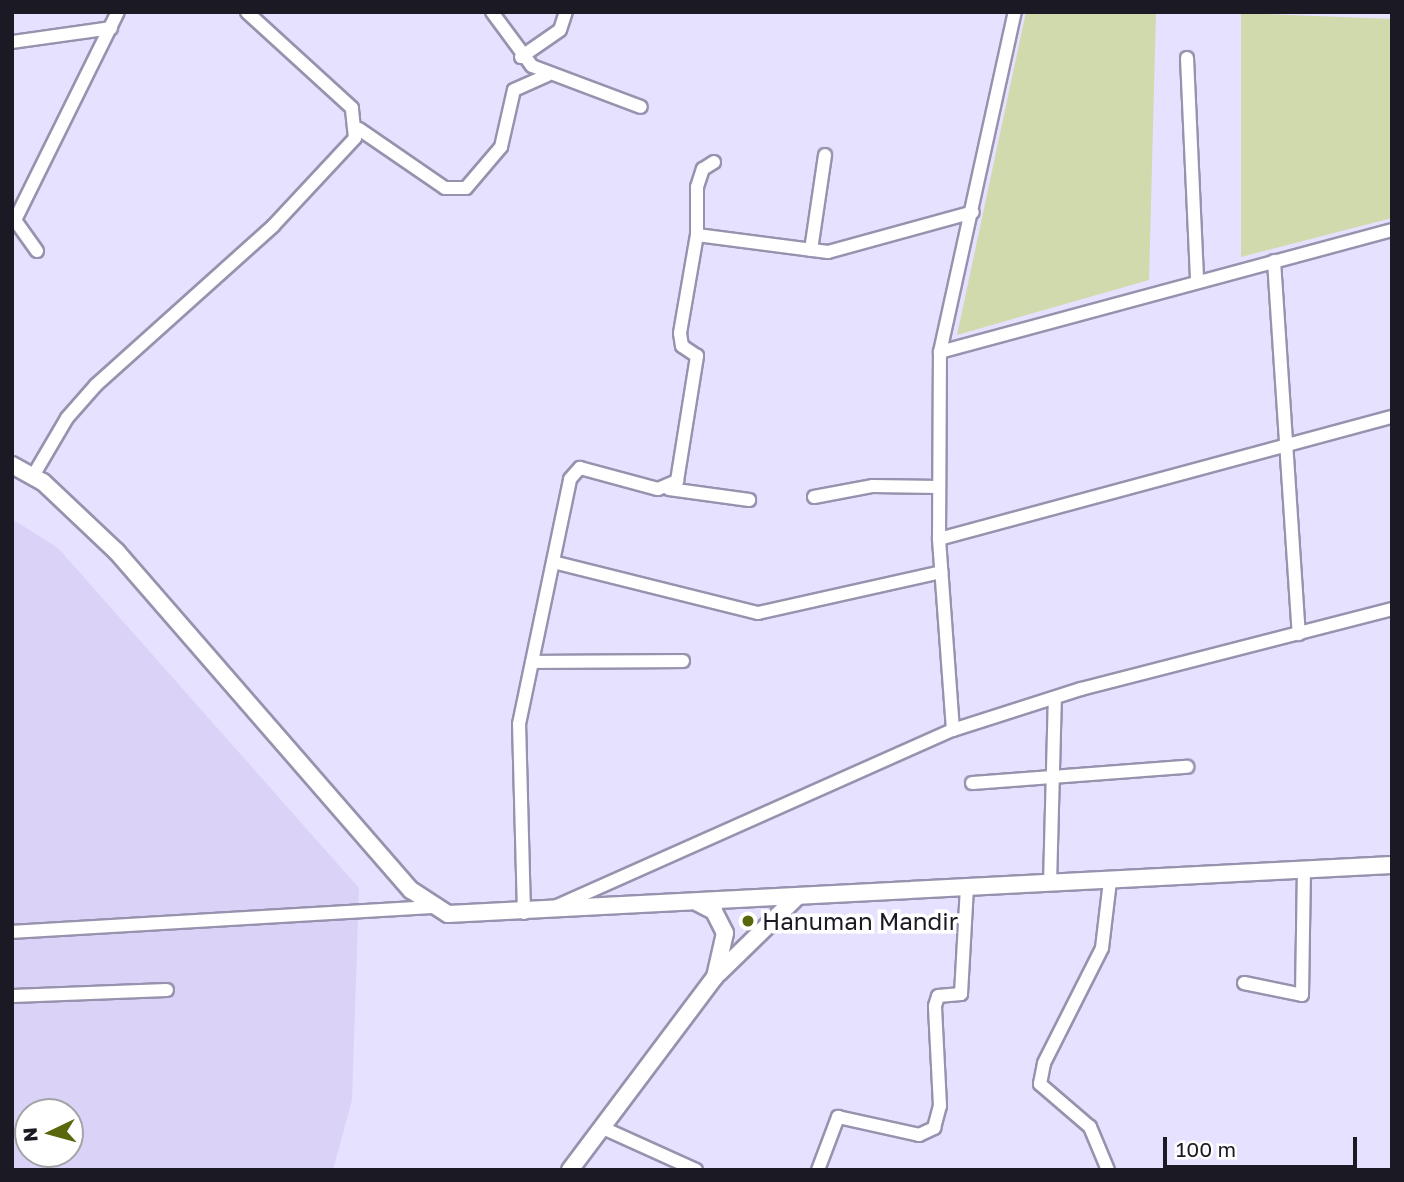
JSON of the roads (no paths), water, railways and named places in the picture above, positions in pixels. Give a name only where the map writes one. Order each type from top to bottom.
[{"type":"street","points":[[37,251],[14,218],[118,12]]},
{"type":"street","points":[[247,12],[352,108],[359,129],[445,188],[466,188],[501,147],[514,90],[547,75]]},
{"type":"street","points":[[492,12],[521,57],[547,75],[641,107]]},
{"type":"street","points":[[521,57],[560,30],[566,12]]},
{"type":"street","points":[[953,730],[939,539],[940,352],[1015,12]]},
{"type":"street","points":[[12,42],[111,28]]},
{"type":"street","points":[[1187,58],[1197,281]]},
{"type":"street","points":[[33,476],[66,418],[96,385],[273,226],[359,129]]},
{"type":"street","points":[[811,250],[825,155]]},
{"type":"street","points":[[669,489],[679,473],[697,359],[682,346],[680,333],[697,235],[699,176],[714,162]]},
{"type":"street","points":[[697,235],[811,250],[865,244],[973,212]]},
{"type":"street","points":[[940,352],[1392,230]]},
{"type":"street","points":[[1274,261],[1283,445],[1298,634]]},
{"type":"street","points":[[939,539],[1392,417]]},
{"type":"street","points":[[12,464],[33,476],[117,552],[430,907]]},
{"type":"street","points":[[524,913],[516,755],[532,662],[574,472],[587,469],[669,489],[749,500]]},
{"type":"street","points":[[814,497],[873,486],[939,487]]},
{"type":"street","points":[[553,562],[758,613],[941,572]]},
{"type":"street","points":[[546,912],[953,730],[1055,698],[1392,609]]},
{"type":"street","points":[[532,662],[683,662]]},
{"type":"street","points":[[1050,884],[1055,698]]},
{"type":"street","points":[[972,783],[1186,767]]},
{"type":"street","points":[[12,932],[430,907],[468,915],[546,912],[1392,865]]},
{"type":"street","points":[[1244,983],[1302,995],[1304,870]]},
{"type":"street","points":[[1108,1170],[1090,1126],[1040,1084],[1044,1063],[1102,948],[1110,881]]},
{"type":"street","points":[[818,1170],[838,1117],[919,1135],[934,1128],[940,1106],[935,1006],[938,996],[961,994],[967,888]]},
{"type":"street","points":[[570,1170],[715,977],[797,897]]},
{"type":"street","points":[[695,902],[714,911],[725,933],[715,977]]},
{"type":"street","points":[[12,996],[167,990]]},
{"type":"street","points":[[603,1128],[695,1170]]},
{"type":"place","name":"Hanuman Mandir","points":[[748,921]]}]
